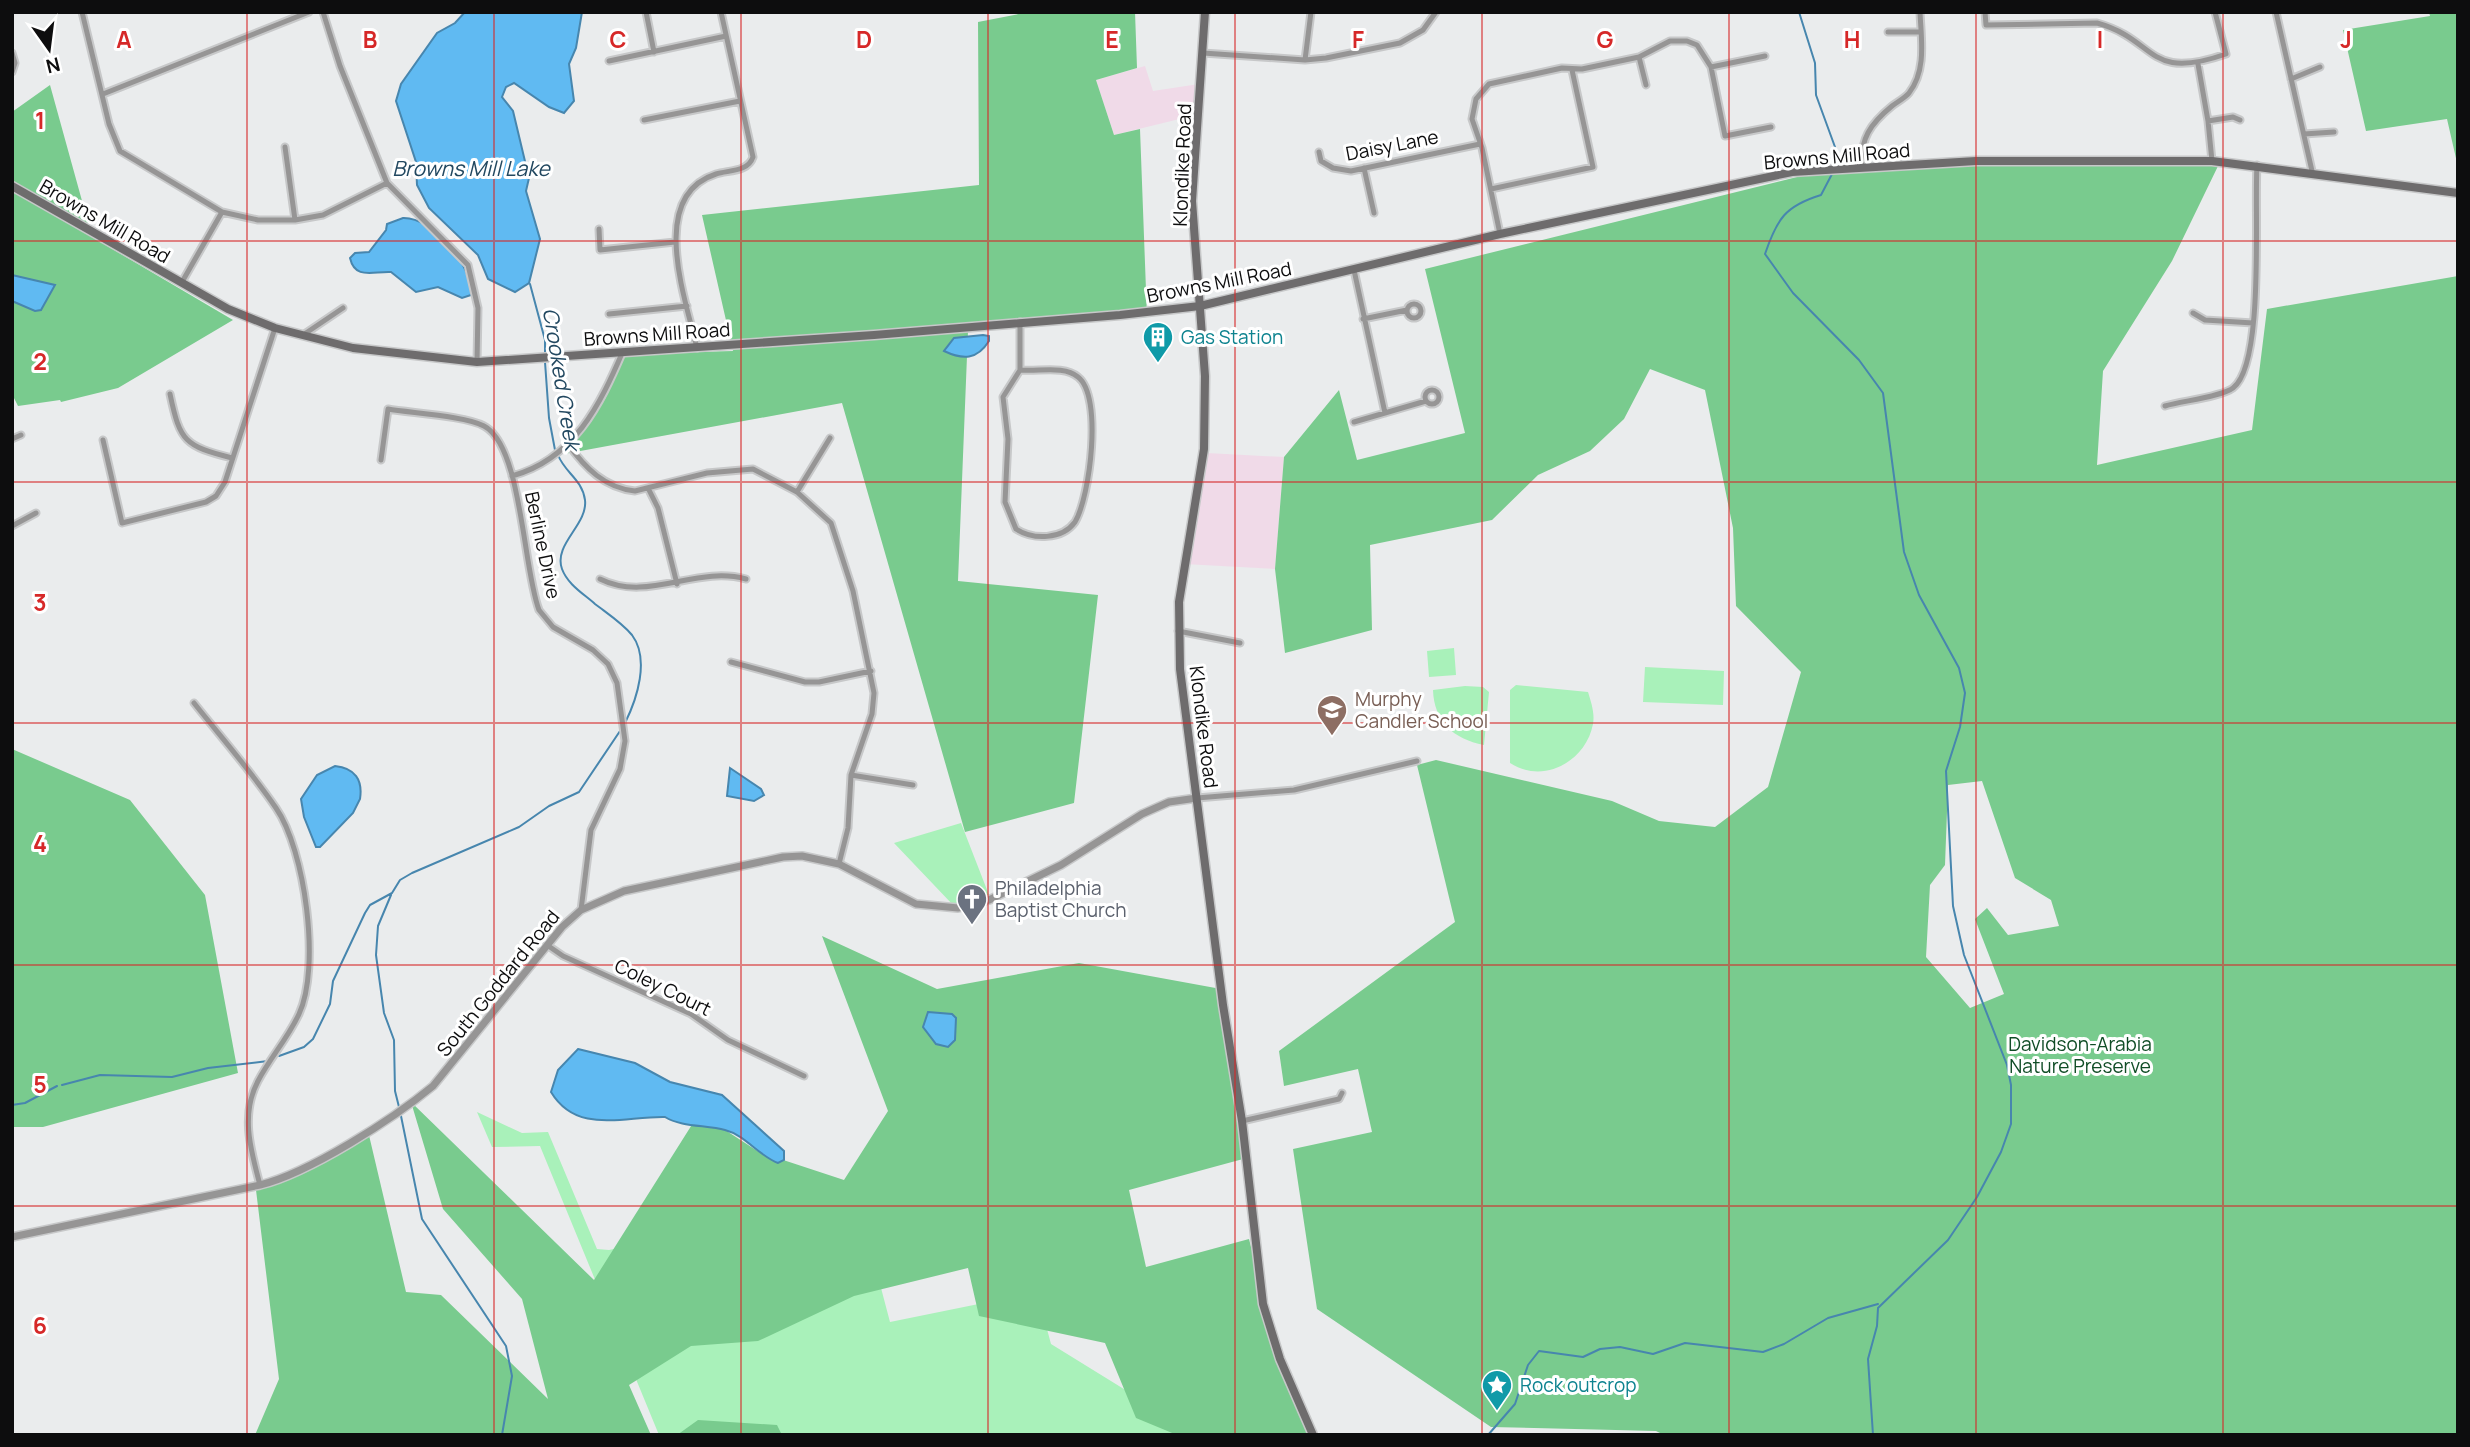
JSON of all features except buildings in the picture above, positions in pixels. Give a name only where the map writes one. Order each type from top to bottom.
[{"type":"main road","name":"Klondike Road","points":[[1205,12],[1192,201],[1205,384],[1204,449],[1179,602],[1178,631],[1263,1304],[1280,1359],[1313,1435]]},
{"type":"main road","name":"Browns Mill Road","points":[[12,186],[228,309],[275,328],[301,337],[413,357],[477,362],[698,348],[1120,315],[1200,306],[1500,234],[1714,186],[1792,172],[1976,161],[2212,161],[2312,171],[2458,193]]},
{"type":"street","points":[[82,12],[120,150],[222,212],[258,220],[295,220],[323,215],[387,183]]},
{"type":"street","points":[[103,94],[309,12]]},
{"type":"street","points":[[323,12],[340,66],[387,183],[468,265],[475,282],[478,308],[477,362]]},
{"type":"street","points":[[646,12],[654,51]]},
{"type":"street","points":[[698,348],[675,242],[678,214],[695,187],[713,175],[744,168],[751,162],[721,12]]},
{"type":"street","points":[[1306,60],[1311,12]]},
{"type":"street","points":[[1203,53],[1306,60],[1400,43],[1423,30],[1436,12]]},
{"type":"street","points":[[1863,167],[1864,138],[1872,123],[1909,94],[1917,78],[1921,61],[1920,12]]},
{"type":"street","points":[[1985,12],[1985,28],[2097,23],[2110,26],[2154,57],[2170,64],[2198,64],[2226,54],[2215,12]]},
{"type":"street","points":[[2276,12],[2312,171]]},
{"type":"street","points":[[1888,32],[1921,32]]},
{"type":"street","points":[[609,61],[726,36]]},
{"type":"street","points":[[1697,45],[1703,39]]},
{"type":"street","points":[[1500,234],[1471,111],[1484,88],[1562,68],[1572,70],[1639,57],[1670,41],[1697,45],[1711,67],[1725,136],[1771,127]]},
{"type":"street","points":[[12,53],[15,63],[12,72]]},
{"type":"street","points":[[1711,67],[1765,56]]},
{"type":"street","points":[[1639,57],[1646,85]]},
{"type":"street","points":[[2198,64],[2212,161]]},
{"type":"street","points":[[2291,79],[2320,67]]},
{"type":"street","points":[[1491,189],[1592,167],[1572,70]]},
{"type":"street","points":[[1917,78],[1926,81]]},
{"type":"street","points":[[644,120],[740,101]]},
{"type":"street","points":[[2208,121],[2233,117],[2240,120]]},
{"type":"street","points":[[2304,134],[2334,132]]},
{"type":"street","name":"Daisy Lane","points":[[1319,152],[1321,161],[1333,169],[1345,172],[1480,144]]},
{"type":"street","points":[[285,147],[295,220]]},
{"type":"street","points":[[2165,405],[2232,389],[2245,374],[2253,323],[2257,266],[2257,165]]},
{"type":"street","points":[[1364,168],[1374,213]]},
{"type":"street","points":[[182,282],[222,212]]},
{"type":"street","points":[[599,229],[600,250],[675,242]]},
{"type":"street","points":[[1354,270],[1385,413]]},
{"type":"street","points":[[609,314],[687,306]]},
{"type":"street","points":[[301,337],[343,308]]},
{"type":"street","points":[[1363,319],[1407,310]]},
{"type":"street","points":[[2193,313],[2205,320],[2253,323]]},
{"type":"street","points":[[1020,322],[1020,370],[1003,397],[1008,439],[1005,502],[1016,529],[1033,536],[1050,536],[1064,531],[1077,517],[1092,437],[1091,398],[1086,380],[1078,376],[1062,370],[1020,370]]},
{"type":"street","points":[[103,440],[122,523],[206,502],[221,491],[275,328]]},
{"type":"street","points":[[512,476],[544,464],[589,422],[623,351]]},
{"type":"street","points":[[170,394],[184,440],[195,448],[232,458]]},
{"type":"street","points":[[1354,422],[1426,401]]},
{"type":"street","name":"Berline Drive","points":[[381,460],[388,410],[481,424],[499,441],[512,476],[539,610],[553,627],[603,658],[615,676],[625,748],[620,769],[591,830],[581,910]]},
{"type":"street","points":[[12,439],[20,435]]},
{"type":"street","points":[[797,492],[830,439]]},
{"type":"street","points":[[568,444],[584,464],[612,487],[635,491],[707,472],[741,468],[765,473],[797,492],[821,511],[839,538],[872,671],[872,714],[852,775],[848,828],[839,864]]},
{"type":"street","points":[[648,488],[658,509],[677,584]]},
{"type":"street","points":[[12,526],[36,513]]},
{"type":"street","points":[[600,579],[616,587],[631,589],[677,584],[714,575],[746,579]]},
{"type":"street","points":[[1178,631],[1240,643]]},
{"type":"street","points":[[731,662],[805,681],[819,682],[872,671]]},
{"type":"street","points":[[194,703],[281,816],[298,864],[310,943],[311,970],[303,1005],[258,1081],[250,1101],[248,1130],[260,1185]]},
{"type":"street","name":"South Goddard Road","points":[[12,1237],[260,1185],[296,1173],[410,1105],[449,1069],[547,945],[581,910],[624,891],[783,857],[802,856],[839,864],[916,904],[958,908],[989,900],[1061,865],[1142,814],[1169,802],[1294,790],[1417,761]]},
{"type":"street","points":[[852,775],[913,785]]},
{"type":"street","name":"Coley Court","points":[[547,945],[574,961],[691,1014],[728,1040],[804,1076]]},
{"type":"street","points":[[1242,1121],[1339,1098],[1342,1093]]},
{"type":"shaded area","points":[[1145,66],[1153,91],[1199,84],[1200,114],[1114,135],[1096,80]]},
{"type":"shaded area","points":[[1207,453],[1284,457],[1275,569],[1184,564],[1191,514]]},
{"type":"green space","points":[[1029,12],[1135,12],[1137,68],[1096,80],[1114,135],[1140,129],[1147,317],[968,331],[958,581],[1098,595],[1074,803],[965,832],[842,403],[564,454],[605,399],[626,354],[733,351],[702,215],[979,185],[978,22]]},
{"type":"green space","points":[[2429,12],[2458,12],[2458,167],[2447,119],[2366,131],[2343,30],[2430,16]]},
{"type":"green space","points":[[50,85],[92,237],[233,320],[118,388],[61,402],[18,406],[12,394],[12,112]]},
{"type":"green space","name":"Davidson-Arabia Nature Preserve","points":[[1951,164],[2219,164],[2172,261],[2103,371],[2097,465],[2252,430],[2267,309],[2458,276],[2458,1435],[1664,1435],[1656,1431],[1491,1427],[1317,1309],[1293,1149],[1372,1132],[1358,1069],[1284,1086],[1279,1051],[1455,922],[1417,765],[1436,760],[1612,801],[1659,821],[1715,827],[1768,787],[1801,672],[1736,606],[1733,528],[1705,390],[1650,369],[1624,419],[1590,451],[1538,475],[1492,520],[1370,545],[1372,630],[1285,653],[1275,569],[1284,457],[1339,390],[1357,460],[1465,433],[1425,269],[1825,170]],"holes":[[[1982,781],[2015,878],[2051,900],[2059,926],[2008,935],[1987,908],[1975,919],[2004,994],[1970,1008],[1926,957],[1930,885],[1945,865],[1948,785]]]},
{"type":"green space","points":[[1454,648],[1456,675],[1429,677],[1427,651]]},
{"type":"green space","points":[[1645,667],[1724,671],[1723,705],[1643,702]]},
{"type":"green space","points":[[1516,685],[1588,692],[1593,712],[1589,737],[1582,749],[1562,766],[1536,771],[1510,763],[1510,690]]},
{"type":"green space","points":[[1483,687],[1489,692],[1484,745],[1455,733],[1447,727],[1437,711],[1433,690]]},
{"type":"green space","points":[[12,749],[130,800],[205,895],[238,1073],[43,1127],[12,1127]]},
{"type":"green space","points":[[961,823],[989,895],[953,905],[894,843]]},
{"type":"green space","points":[[822,936],[937,989],[1079,963],[1221,989],[1243,1159],[1129,1190],[1146,1267],[1249,1239],[1278,1353],[1315,1435],[1177,1435],[1136,1418],[1105,1343],[979,1316],[968,1268],[854,1296],[758,1341],[691,1346],[629,1385],[651,1435],[255,1435],[279,1379],[256,1190],[291,1177],[368,1131],[406,1292],[441,1295],[548,1399],[522,1299],[443,1209],[411,1102],[594,1280],[693,1123],[722,1128],[759,1152],[844,1180],[888,1111]]},
{"type":"green space","points":[[477,1112],[522,1133],[548,1132],[597,1249],[609,1250],[857,1197],[890,1322],[1037,1292],[1051,1344],[1187,1428],[1307,1435],[659,1435],[540,1146],[492,1147]]},
{"type":"green space","points":[[698,1420],[777,1425],[782,1435],[677,1435]]},
{"type":"water","name":"Browns Mill Lake","points":[[465,12],[582,12],[576,48],[569,64],[574,101],[564,113],[549,107],[514,83],[506,87],[502,97],[513,111],[529,178],[526,191],[540,239],[529,283],[515,292],[488,279],[478,255],[429,208],[417,185],[416,162],[396,101],[401,84],[437,33],[455,23]]},
{"type":"water","points":[[403,218],[427,225],[449,245],[465,270],[471,295],[462,298],[438,287],[416,292],[391,272],[360,272],[352,265],[350,258],[355,253],[369,252],[386,230],[387,224]]},
{"type":"water","points":[[12,275],[55,285],[41,310],[35,311],[12,301]]},
{"type":"water","points":[[989,336],[989,341],[974,355],[963,357],[944,351],[954,338]]},
{"type":"water","points":[[335,766],[348,769],[356,776],[360,786],[360,799],[353,813],[320,847],[316,847],[304,817],[301,799],[317,775]]},
{"type":"water","points":[[730,768],[761,789],[764,795],[754,801],[727,796]]},
{"type":"water","points":[[928,1012],[952,1014],[956,1018],[955,1040],[948,1047],[936,1044],[923,1027]]},
{"type":"water","points":[[578,1049],[635,1063],[670,1082],[722,1095],[784,1151],[784,1160],[778,1163],[771,1160],[739,1136],[725,1130],[686,1124],[665,1117],[602,1120],[587,1119],[574,1114],[551,1092],[558,1070]]},
{"type":"waterway","points":[[1799,12],[1815,63],[1816,95],[1835,147],[1833,165]]},
{"type":"waterway","points":[[1832,174],[1821,195],[1791,209],[1778,223],[1765,254],[1793,293],[1859,360],[1883,393],[1904,552],[1919,595],[1959,668],[1965,693],[1960,727],[1946,771],[1953,906],[1964,955],[2007,1065],[2011,1085],[2011,1124],[2001,1152],[1977,1197],[1948,1240],[1878,1308],[1877,1326],[1868,1359],[1873,1435]]},
{"type":"waterway","name":"Crooked Creek","points":[[530,284],[545,340],[545,353]]},
{"type":"waterway","name":"Crooked Creek","points":[[545,362],[549,418],[555,450]]},
{"type":"waterway","name":"Crooked Creek","points":[[558,455],[577,481],[585,500],[581,518],[562,551],[562,569],[577,589],[632,635],[640,656],[640,679],[625,723]]},
{"type":"waterway","name":"Crooked Creek","points":[[279,1056],[304,1047],[313,1039],[330,1004],[333,981],[370,905],[392,893],[400,880],[412,873],[519,827],[549,806],[579,792],[620,731]]},
{"type":"waterway","points":[[391,895],[378,926],[376,955],[384,1013],[394,1040],[395,1091],[399,1107]]},
{"type":"waterway","name":"Crooked Creek","points":[[62,1085],[100,1075],[172,1077],[208,1068],[268,1061]]},
{"type":"waterway","name":"Crooked Creek","points":[[12,1105],[25,1103],[57,1086]]},
{"type":"waterway","points":[[401,1116],[422,1219],[506,1346],[512,1376],[502,1435]]},
{"type":"waterway","points":[[1488,1435],[1515,1404],[1528,1365],[1539,1351],[1583,1357],[1600,1349],[1620,1347],[1653,1354],[1685,1343],[1763,1352],[1784,1344],[1828,1318],[1878,1304]]},
{"type":"place","name":"Gas Station","points":[[1158,364]]},
{"type":"place","name":"Murphy Candler School","points":[[1332,737]]},
{"type":"place","name":"Philadelphia Baptist Church","points":[[972,926]]},
{"type":"place","name":"Rock outcrop","points":[[1497,1412]]}]
